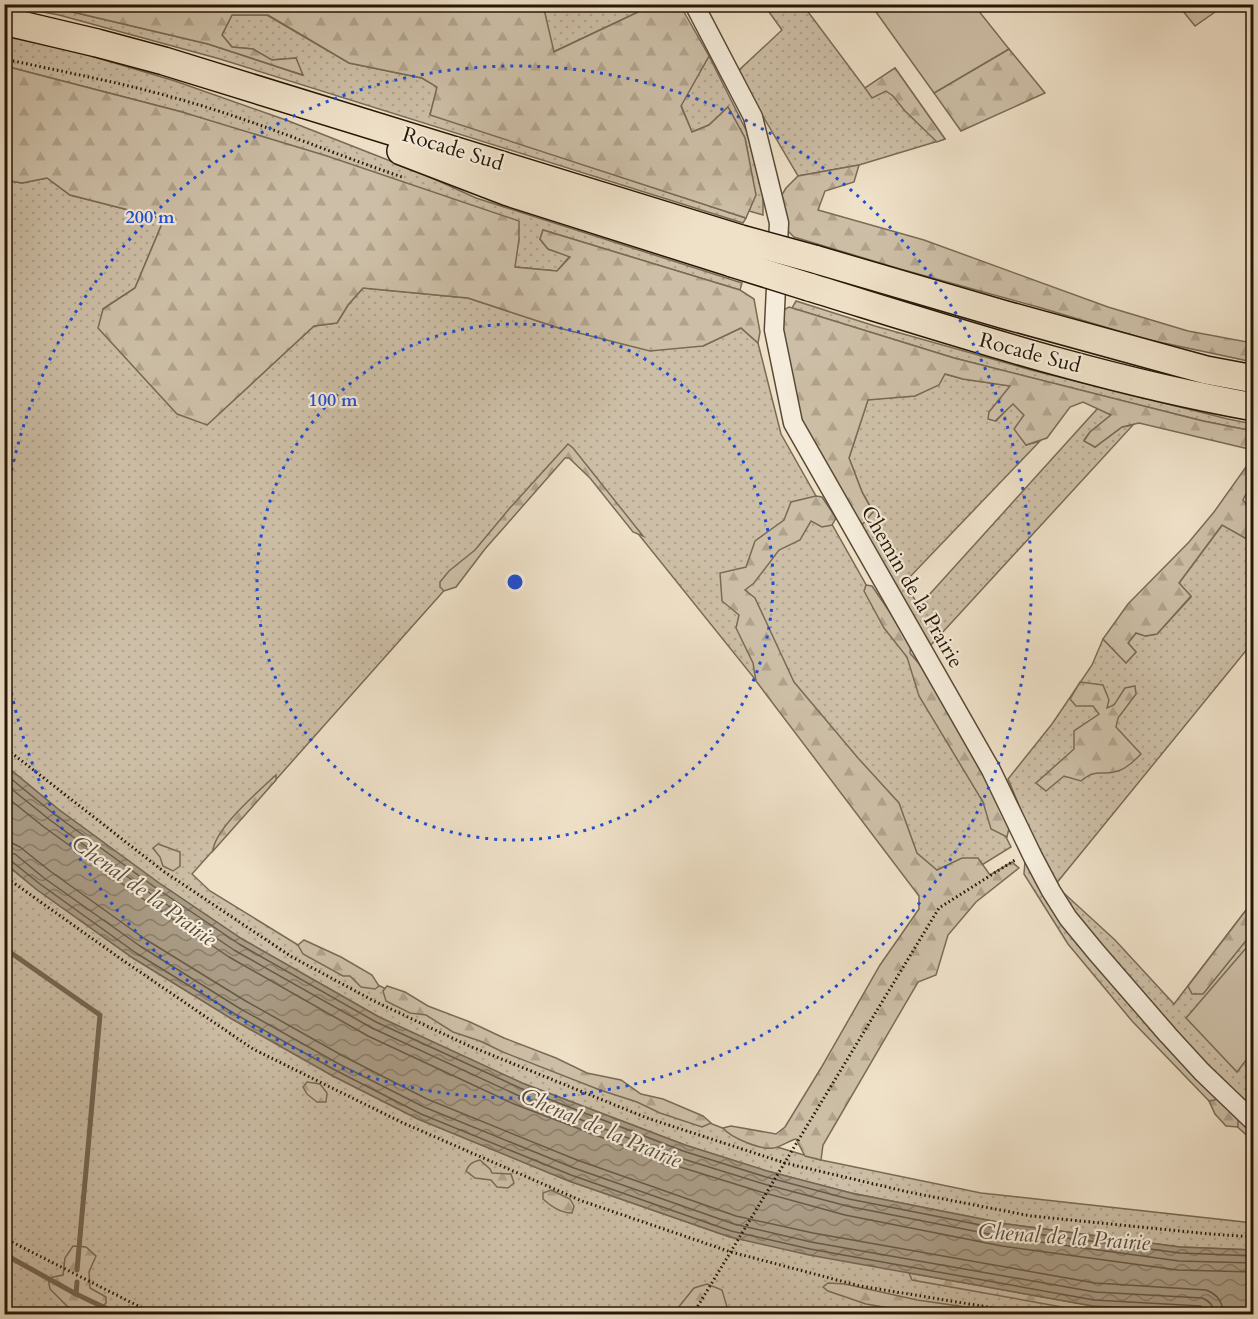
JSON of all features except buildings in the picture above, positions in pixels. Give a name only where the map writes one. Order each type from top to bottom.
[{"type":"highway","name":"Rocade Sud","points":[[4,21],[164,61],[737,251],[809,287],[1013,350],[1203,398],[1254,407]]},
{"type":"highway","name":"Rocade Sud","points":[[737,251],[814,259],[1206,370],[1254,379]]},
{"type":"street","name":"Chemin de la Prairie","points":[[694,4],[753,117],[779,224],[774,330],[793,423],[991,770],[1051,891],[1068,918],[1202,1072],[1254,1122]]},
{"type":"path","points":[[4,59],[182,99],[404,177]]},
{"type":"path","points":[[4,747],[164,872],[292,957],[374,1001],[467,1045],[647,1118],[785,1162],[908,1192],[1031,1216],[1254,1237]]},
{"type":"path","points":[[693,1314],[939,908],[1030,850]]},
{"type":"path","points":[[4,876],[111,953],[253,1049],[401,1122],[582,1201],[732,1252],[860,1286],[1030,1314]]},
{"type":"path","points":[[4,1238],[154,1314]]},
{"type":"green space","points":[[543,4],[653,5],[553,52]]},
{"type":"green space","points":[[6,5],[43,5],[208,44],[302,75],[296,58],[271,60],[253,49],[232,47],[222,35],[232,15],[267,15],[349,63],[422,78],[438,87],[430,114],[746,218],[743,223],[220,59],[59,15]]},
{"type":"green space","points":[[43,5],[543,5],[554,52],[653,5],[680,5],[709,56],[681,106],[692,132],[709,125],[728,107],[745,138],[756,195],[746,218],[430,115],[437,87],[422,78],[349,63],[268,15],[232,15],[222,35],[232,47],[253,49],[272,60],[296,58],[303,75],[208,44]]},
{"type":"green space","points":[[764,5],[803,5],[865,88],[895,68],[945,139],[859,165],[798,176],[737,72],[782,30]]},
{"type":"green space","points":[[871,5],[974,5],[1009,49],[934,93]]},
{"type":"green space","points":[[1178,5],[1225,5],[1195,26]]},
{"type":"green space","points":[[4,36],[81,53],[175,81],[286,120],[421,173],[476,198],[742,283],[740,290],[543,230],[540,239],[548,249],[570,256],[557,271],[514,267],[519,239],[182,112],[5,66]]},
{"type":"green space","points":[[1009,49],[1045,93],[961,131],[934,93]]},
{"type":"green space","points":[[709,56],[748,134],[763,188],[763,215],[749,211],[755,195],[745,138],[728,107],[709,125],[692,132],[681,105]]},
{"type":"green space","points":[[5,66],[182,112],[327,156],[519,221],[515,267],[557,271],[570,257],[548,249],[540,239],[543,230],[740,290],[754,299],[760,332],[758,343],[741,328],[703,346],[650,351],[559,328],[468,298],[363,288],[348,305],[337,323],[314,326],[207,425],[177,414],[98,328],[103,309],[135,288],[164,219],[70,195],[47,178],[22,183],[5,180]]},
{"type":"green space","points":[[895,68],[945,139],[937,142],[886,91],[872,98],[865,88]]},
{"type":"green space","points":[[859,165],[854,182],[825,191],[818,210],[924,240],[1108,307],[1188,331],[1253,343],[1253,362],[1145,339],[900,269],[794,237],[784,227],[780,198],[798,176]]},
{"type":"green space","points":[[47,178],[70,195],[164,219],[135,288],[103,309],[207,425],[314,326],[337,323],[348,305],[363,288],[468,298],[559,328],[703,346],[741,328],[758,343],[781,434],[987,799],[1011,847],[930,897],[570,449],[192,874],[210,891],[298,945],[452,1022],[753,1140],[821,1160],[981,1193],[1253,1223],[1253,1250],[1180,1247],[1007,1224],[851,1193],[767,1171],[685,1145],[522,1083],[379,1017],[242,939],[159,883],[58,809],[5,765],[4,180],[22,183]]},
{"type":"green space","points":[[796,301],[1031,370],[1253,424],[1253,431],[1203,421],[954,358],[792,308]]},
{"type":"green space","points":[[789,307],[954,358],[1203,421],[1253,431],[1253,450],[1139,423],[1122,427],[1095,447],[1084,441],[1090,432],[1111,415],[1083,402],[1070,407],[1047,438],[1026,445],[1014,429],[1024,415],[1013,404],[995,421],[988,419],[989,412],[1010,386],[945,374],[939,385],[915,396],[868,400],[849,458],[862,492],[873,512],[863,524],[852,517],[811,450],[791,390],[780,312]]},
{"type":"green space","points":[[945,374],[1011,386],[989,412],[996,421],[1013,403],[1024,415],[1026,445],[1040,441],[904,583],[919,606],[1098,408],[1111,415],[1084,440],[1095,447],[1122,427],[1133,425],[930,646],[852,517],[873,511],[862,492],[849,458],[868,399],[915,396]]},
{"type":"green space","points":[[568,444],[643,536],[633,532],[590,478],[569,458],[565,458],[485,549],[456,587],[444,591],[440,587],[440,582],[449,571],[475,550]]},
{"type":"green space","points":[[1253,457],[1253,480],[1243,500],[1253,512],[1253,527],[1245,538],[1222,525],[1179,583],[1191,596],[1157,634],[1145,636],[1136,633],[1128,643],[1136,652],[1126,663],[1103,639],[1128,604],[1189,542],[1214,512]]},
{"type":"green space","points":[[816,496],[822,497],[836,518],[832,525],[822,527],[811,521],[800,540],[779,550],[754,583],[745,590],[755,598],[794,682],[899,803],[917,853],[937,870],[962,858],[978,858],[990,875],[1012,862],[1019,868],[976,902],[948,935],[936,975],[918,982],[823,1145],[821,1160],[805,1156],[796,1139],[768,1148],[739,1139],[723,1128],[731,1126],[776,1134],[785,1127],[880,965],[919,909],[919,896],[756,681],[753,663],[736,628],[739,615],[722,601],[720,573],[746,567],[755,541],[784,520],[791,502]]},
{"type":"green space","points":[[1223,524],[1245,538],[1253,527],[1253,642],[1055,885],[1040,856],[1008,779],[1052,724],[1092,665],[1103,639],[1126,663],[1136,652],[1128,643],[1136,633],[1146,636],[1157,634],[1191,597],[1179,583]]},
{"type":"green space","points":[[866,585],[872,586],[911,643],[910,653],[931,678],[988,775],[1010,824],[1007,837],[991,829],[983,802],[919,696],[907,657],[884,628],[864,591]]},
{"type":"green space","points":[[1080,682],[1103,685],[1109,700],[1107,708],[1114,705],[1125,688],[1135,686],[1136,694],[1118,718],[1116,727],[1141,754],[1118,771],[1092,774],[1081,781],[1064,776],[1046,791],[1036,783],[1074,749],[1074,731],[1099,714],[1093,706],[1076,706],[1070,699]]},
{"type":"green space","points":[[276,775],[276,780],[213,851],[215,842],[229,821]]},
{"type":"green space","points":[[158,844],[180,852],[180,866],[173,871],[163,866],[153,848]]},
{"type":"green space","points":[[1025,861],[1253,1129],[1253,1141],[1209,1101],[1132,1021],[1068,944],[1024,874]]},
{"type":"green space","points":[[4,863],[36,889],[133,958],[232,1019],[333,1076],[418,1119],[569,1181],[730,1237],[995,1289],[1093,1306],[1253,1314],[5,1314]]},
{"type":"green space","points":[[1055,885],[1115,940],[1174,1004],[1253,901],[1253,1110],[1177,1036],[1072,914]]},
{"type":"green space","points":[[1253,901],[1253,932],[1203,994],[1192,994],[1188,986]]},
{"type":"green space","points":[[304,940],[341,957],[372,975],[379,986],[375,989],[361,987],[350,976],[343,976],[303,954],[298,945]]},
{"type":"green space","points":[[1253,940],[1251,979],[1254,982],[1253,1051],[1237,1072],[1186,1018]]},
{"type":"green space","points":[[387,986],[405,992],[428,1006],[587,1073],[621,1080],[641,1094],[663,1099],[703,1116],[711,1123],[702,1127],[660,1113],[637,1102],[600,1090],[453,1032],[426,1015],[410,1013],[386,1001],[383,991]]},
{"type":"green space","points":[[307,1082],[320,1084],[327,1093],[326,1102],[317,1102],[307,1094],[303,1087]]},
{"type":"green space","points":[[1219,1099],[1238,1117],[1238,1127],[1226,1126],[1215,1114],[1209,1101]]},
{"type":"green space","points":[[480,1160],[492,1173],[511,1174],[514,1183],[508,1188],[497,1187],[491,1180],[475,1178],[466,1171],[471,1164]]},
{"type":"green space","points":[[551,1190],[570,1199],[574,1206],[572,1213],[553,1207],[543,1199],[543,1193]]},
{"type":"green space","points":[[73,1246],[86,1247],[96,1256],[89,1272],[90,1288],[106,1297],[106,1303],[94,1314],[68,1307],[50,1289],[48,1278],[63,1275],[65,1258]]},
{"type":"green space","points":[[909,1273],[1093,1306],[1131,1308],[1125,1314],[1073,1309],[912,1280]]},
{"type":"green space","points":[[828,1283],[845,1284],[917,1300],[1015,1314],[924,1314],[866,1304],[828,1291],[823,1287]]},
{"type":"green space","points":[[707,1284],[722,1290],[727,1307],[720,1314],[673,1314],[694,1288]]},
{"type":"water","name":"Chenal de la Prairie","points":[[5,765],[58,809],[159,883],[242,939],[379,1017],[522,1083],[685,1145],[767,1171],[851,1193],[1007,1224],[1180,1247],[1253,1250],[1253,1314],[1093,1306],[809,1255],[730,1237],[569,1181],[418,1119],[333,1076],[232,1019],[133,958],[36,889],[5,863]]},
{"type":"waterway","points":[[4,948],[100,1015],[77,1270]]},
{"type":"waterway","points":[[4,1254],[76,1294],[118,1314]]},
{"type":"waterway","points":[[76,1294],[77,1282]]}]
